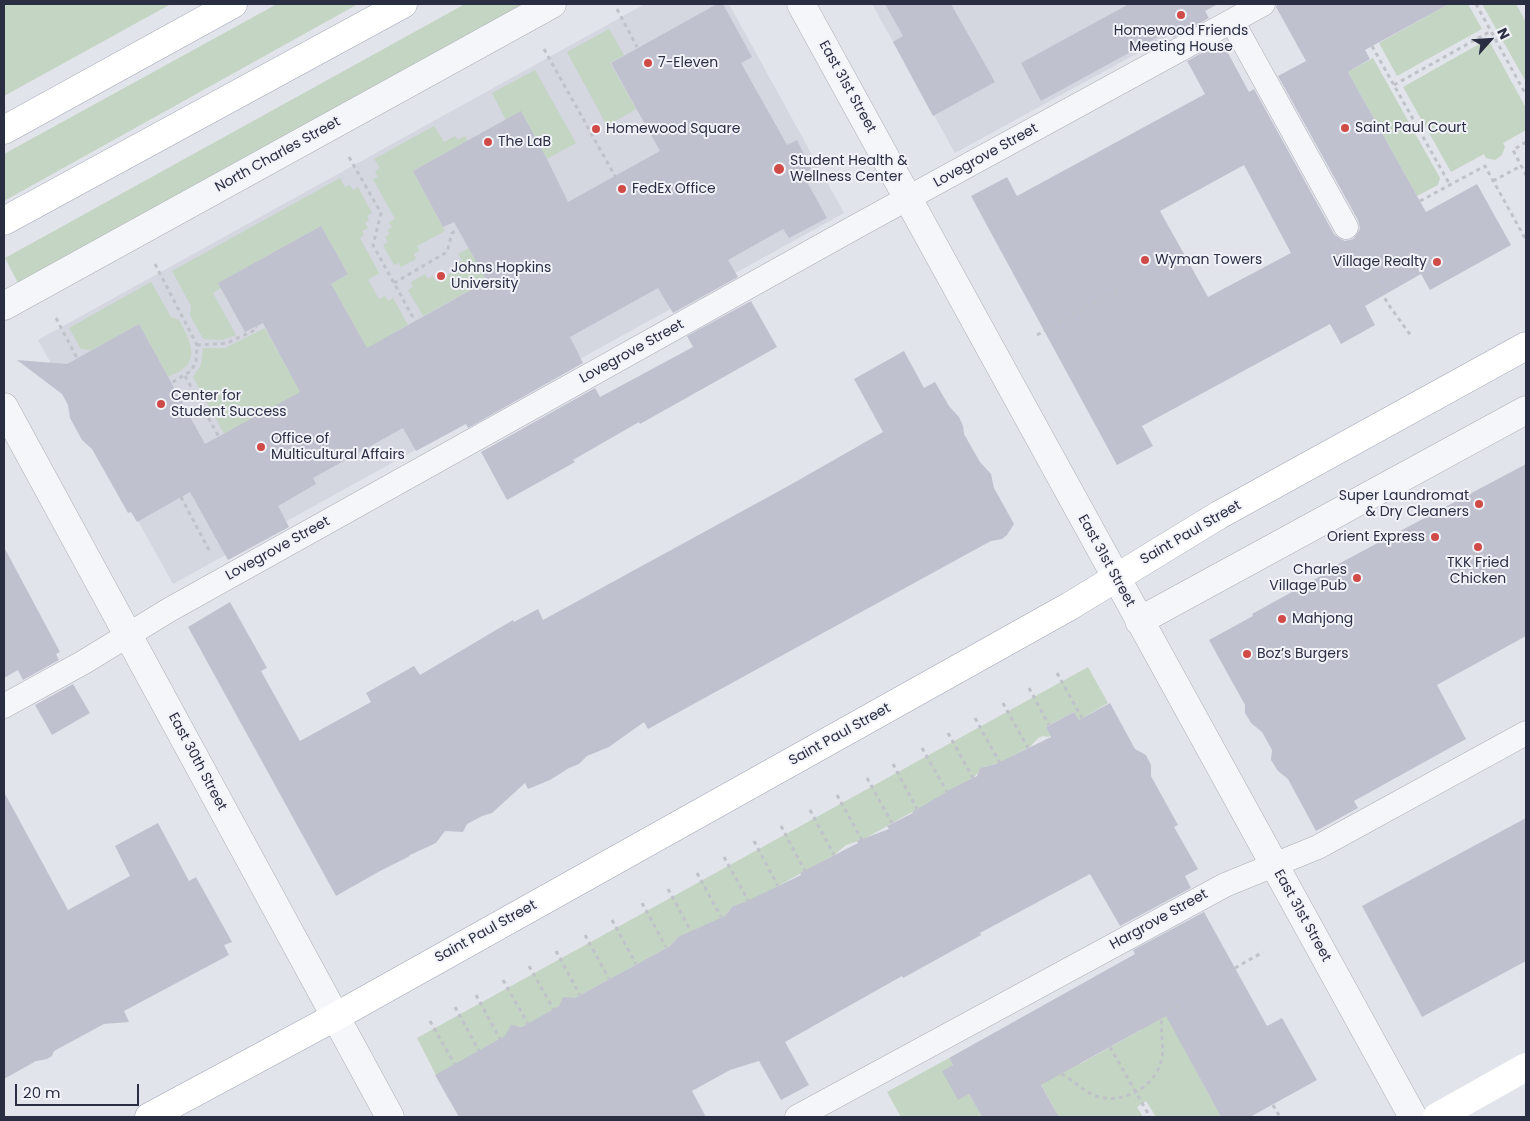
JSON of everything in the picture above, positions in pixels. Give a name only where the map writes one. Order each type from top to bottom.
[{"type":"main road","points":[[4,130],[233,4]]},
{"type":"main road","points":[[4,221],[403,4]]},
{"type":"main road","name":"Saint Paul Street","points":[[149,1117],[335,1017],[1070,606],[1219,516],[1526,346]]},
{"type":"main road","points":[[1437,1117],[1526,1068]]},
{"type":"street","name":"North Charles Street","points":[[4,306],[552,4]]},
{"type":"street","name":"East 31st Street","points":[[800,4],[1413,1117]]},
{"type":"street","name":"East 30th Street","points":[[4,407],[390,1117]]},
{"type":"street","points":[[1139,621],[1526,410]]},
{"type":"lane","name":"Lovegrove Street","points":[[4,706],[84,662],[169,610],[1262,4]]},
{"type":"lane","points":[[1232,20],[1346,227]]},
{"type":"lane","name":"Hargrove Street","points":[[797,1117],[1225,884],[1318,848],[1526,733]]},
{"type":"path","points":[[1476,4],[1526,95]]},
{"type":"path","points":[[617,9],[638,48]]},
{"type":"path","points":[[1394,85],[1491,31]]},
{"type":"path","points":[[1372,46],[1450,185]]},
{"type":"path","points":[[544,50],[615,176]]},
{"type":"path","points":[[1526,142],[1513,150],[1526,175]]},
{"type":"path","points":[[349,157],[381,214],[373,245],[415,321]]},
{"type":"path","points":[[1420,202],[1485,166],[1526,240]]},
{"type":"path","points":[[1494,181],[1521,166]]},
{"type":"path","points":[[1346,227],[1388,304],[1412,337]]},
{"type":"path","points":[[394,282],[447,252],[452,233],[458,230]]},
{"type":"path","points":[[155,264],[197,345],[196,362],[191,371],[171,383]]},
{"type":"path","points":[[1037,334],[1118,290]]},
{"type":"path","points":[[56,318],[77,358]]},
{"type":"path","points":[[197,345],[227,344],[253,331],[256,326]]},
{"type":"path","points":[[185,376],[219,437]]},
{"type":"path","points":[[181,497],[196,524]]},
{"type":"path","points":[[1058,673],[1082,718]]},
{"type":"path","points":[[1029,688],[1049,725]]},
{"type":"path","points":[[1002,703],[1028,748]]},
{"type":"path","points":[[975,718],[1000,763]]},
{"type":"path","points":[[948,733],[973,778]]},
{"type":"path","points":[[922,748],[947,792]]},
{"type":"path","points":[[893,764],[917,809]]},
{"type":"path","points":[[867,778],[892,823]]},
{"type":"path","points":[[837,795],[862,840]]},
{"type":"path","points":[[810,810],[834,855]]},
{"type":"path","points":[[781,826],[805,871]]},
{"type":"path","points":[[754,841],[778,886]]},
{"type":"path","points":[[724,857],[749,902]]},
{"type":"path","points":[[697,873],[721,917]]},
{"type":"path","points":[[668,889],[692,933]]},
{"type":"path","points":[[642,903],[666,948]]},
{"type":"path","points":[[612,920],[636,964]]},
{"type":"path","points":[[585,935],[609,979]]},
{"type":"path","points":[[556,951],[580,995]]},
{"type":"path","points":[[1235,968],[1263,952]]},
{"type":"path","points":[[529,966],[554,1010]]},
{"type":"path","points":[[503,980],[528,1024]]},
{"type":"path","points":[[476,995],[500,1039]]},
{"type":"path","points":[[1040,1083],[1052,1075],[1061,1074],[1094,1095],[1108,1099],[1124,1098],[1135,1092],[1148,1083],[1157,1071],[1162,1057],[1162,1018],[1167,1012],[1180,1005]]},
{"type":"path","points":[[455,1007],[479,1051]]},
{"type":"path","points":[[430,1020],[455,1064]]},
{"type":"path","points":[[1110,1047],[1150,1117]]},
{"type":"path","points":[[1273,1105],[1280,1117]]},
{"type":"shaded area","name":"Johns Hopkins University","points":[[645,4],[729,4],[844,213],[173,584],[38,340]]},
{"type":"shaded area","points":[[872,4],[1149,4],[1167,37],[955,153]]},
{"type":"green space","points":[[4,4],[171,4],[4,96]]},
{"type":"green space","points":[[277,4],[358,4],[4,201],[4,154]]},
{"type":"green space","points":[[465,4],[528,4],[19,285],[5,258]]},
{"type":"green space","points":[[1449,4],[1468,4],[1482,29],[1397,76],[1379,43]]},
{"type":"green space","points":[[1482,4],[1516,4],[1526,22],[1526,82]]},
{"type":"green space","points":[[609,29],[624,55],[610,63],[636,109],[607,126],[567,52]]},
{"type":"green space","points":[[1488,39],[1526,108],[1526,130],[1503,143],[1505,147],[1502,155],[1495,160],[1486,158],[1484,154],[1451,172],[1403,87]]},
{"type":"green space","points":[[1373,58],[1440,178],[1438,185],[1417,196],[1348,72]]},
{"type":"green space","points":[[535,70],[576,143],[547,159],[521,112],[506,120],[492,93]]},
{"type":"green space","points":[[434,126],[444,142],[455,136],[458,140],[465,136],[467,141],[413,171],[445,231],[417,246],[419,251],[414,254],[416,259],[401,267],[399,263],[394,265],[383,245],[388,242],[385,237],[390,234],[387,230],[392,227],[389,222],[395,219],[373,179],[378,177],[375,171],[380,168],[374,159]]},
{"type":"green space","points":[[340,178],[345,187],[350,185],[353,190],[358,187],[372,213],[367,216],[369,220],[365,223],[368,228],[362,231],[364,235],[360,238],[379,273],[368,280],[379,299],[385,296],[388,301],[393,298],[408,325],[390,335],[395,344],[372,357],[331,284],[348,274],[321,226],[218,283],[221,288],[213,293],[236,335],[222,340],[203,339],[190,315],[191,306],[172,271]]},
{"type":"green space","points":[[469,248],[487,281],[423,316],[408,290],[413,287],[411,282],[425,274],[428,279],[432,276],[436,281],[460,268],[458,263],[462,260],[458,254]]},
{"type":"green space","points":[[151,282],[171,317],[179,320],[190,343],[190,361],[184,368],[168,377],[139,324],[92,350],[81,349],[69,328]]},
{"type":"green space","points":[[265,328],[302,395],[224,434],[193,377],[201,365],[203,348],[225,348]]},
{"type":"green space","points":[[1088,667],[1108,703],[1079,720],[1074,712],[1049,725],[1046,727],[1050,735],[1049,737],[1043,736],[1038,738],[1031,746],[1000,763],[984,767],[973,778],[862,840],[846,845],[834,855],[749,902],[733,906],[725,916],[688,936],[678,937],[670,946],[575,998],[570,998],[523,1027],[517,1026],[505,1037],[436,1075],[417,1038]]},
{"type":"green space","points":[[1154,984],[1194,1067],[1221,1117],[1156,1117],[1146,1101],[1137,1107],[1143,1117],[1059,1117],[1022,1050],[1080,1064],[1141,1030]]},
{"type":"green space","points":[[949,1058],[982,1117],[901,1117],[887,1092]]},
{"type":"building","name":"Johns Hopkins University","points":[[717,4],[723,4],[752,57],[741,63],[787,145],[797,140],[811,169],[802,173],[827,218],[789,238],[783,229],[728,260],[738,277],[673,313],[658,288],[570,337],[583,363],[468,428],[466,424],[416,451],[403,428],[313,478],[316,484],[278,506],[289,527],[228,560],[190,492],[137,522],[131,512],[128,513],[92,449],[82,440],[70,418],[68,405],[62,394],[17,360],[67,364],[139,324],[205,444],[300,392],[263,323],[245,332],[218,283],[321,226],[348,274],[331,284],[367,348],[487,281],[454,222],[443,227],[413,171],[521,111],[568,202],[660,151],[611,63]]},
{"type":"building","points":[[885,4],[951,4],[995,82],[933,116],[893,42],[903,36]]},
{"type":"building","points":[[1129,4],[1218,4],[1205,11],[1209,18],[1173,38],[1169,31],[1041,101],[1021,63]]},
{"type":"building","name":"Wyman Towers","points":[[1277,4],[1449,4],[1365,50],[1370,59],[1348,72],[1426,212],[1477,184],[1511,245],[1430,290],[1421,274],[1365,306],[1375,325],[1341,344],[1330,324],[1142,426],[1153,446],[1117,465],[971,196],[1007,177],[1017,196],[1205,94],[1187,61],[1222,42],[1249,92],[1254,89],[1334,234],[1345,241],[1353,239],[1360,228],[1358,220],[1278,76],[1306,61],[1276,7]],"holes":[[[1244,165],[1291,253],[1208,297],[1160,211]]]},
{"type":"building","points":[[751,301],[777,347],[640,424],[639,422],[573,460],[575,462],[507,500],[481,452],[595,388],[600,397],[693,347],[687,336]]},
{"type":"building","points":[[904,351],[924,388],[935,382],[949,406],[959,417],[964,434],[980,462],[991,474],[994,488],[1014,524],[1007,535],[1002,539],[991,541],[978,548],[648,729],[644,722],[609,747],[587,756],[579,764],[550,780],[528,789],[525,783],[492,813],[467,824],[463,832],[445,831],[436,843],[410,855],[336,896],[188,627],[230,602],[267,668],[261,671],[300,741],[371,702],[366,693],[414,666],[420,675],[513,620],[514,622],[538,609],[543,620],[883,432],[854,379]]},
{"type":"building","points":[[1526,464],[1526,636],[1437,685],[1466,739],[1354,801],[1358,808],[1316,831],[1288,779],[1278,771],[1271,760],[1272,750],[1262,732],[1251,723],[1245,713],[1245,705],[1209,640],[1328,572],[1327,570]]},
{"type":"building","points":[[4,547],[60,652],[56,654],[59,660],[23,680],[18,670],[4,678]]},
{"type":"building","points":[[73,684],[90,713],[52,735],[35,705]]},
{"type":"building","points":[[1110,703],[1135,749],[1146,755],[1151,765],[1151,776],[1178,825],[1174,827],[1198,869],[1185,876],[1191,888],[1120,926],[1090,874],[785,1042],[809,1085],[781,1100],[759,1061],[730,1070],[692,1091],[706,1117],[459,1117],[435,1075],[505,1036],[511,1025],[522,1027],[559,1006],[563,997],[575,998],[670,946],[678,937],[725,916],[733,906],[801,875],[800,873],[858,843],[857,841],[889,829],[887,826],[977,776],[980,768],[996,764],[1051,737],[1046,727],[1074,712],[1079,720]]},
{"type":"building","points":[[4,792],[68,910],[130,876],[115,846],[158,823],[189,881],[196,877],[232,942],[224,945],[229,955],[124,1011],[129,1022],[104,1024],[54,1051],[52,1056],[47,1059],[36,1061],[4,1079]]},
{"type":"building","points":[[1526,818],[1526,961],[1422,1017],[1362,906]]},
{"type":"building","points":[[1204,912],[1267,1026],[1282,1018],[1317,1080],[1250,1117],[1221,1117],[1166,1016],[1041,1085],[1059,1117],[982,1117],[969,1094],[958,1100],[942,1071],[953,1065],[949,1058],[1135,954],[1133,950]]},
{"type":"place","name":"Homewood Friends Meeting House","points":[[1181,15]]},
{"type":"place","name":"7-Eleven","points":[[648,63]]},
{"type":"place","name":"Saint Paul Court","points":[[1345,128]]},
{"type":"place","name":"Homewood Square","points":[[596,129]]},
{"type":"place","name":"The LaB","points":[[488,142]]},
{"type":"place","name":"Student Health & Wellness Center","points":[[779,169]]},
{"type":"place","name":"FedEx Office","points":[[622,189]]},
{"type":"place","name":"Wyman Towers","points":[[1145,260]]},
{"type":"place","name":"Village Realty","points":[[1437,262]]},
{"type":"place","name":"Johns Hopkins University","points":[[441,276]]},
{"type":"place","name":"Center for Student Success","points":[[161,404]]},
{"type":"place","name":"Office of Multicultural Affairs","points":[[261,447]]},
{"type":"place","name":"Super Laundromat & Dry Cleaners","points":[[1479,504]]},
{"type":"place","name":"Orient Express","points":[[1435,537]]},
{"type":"place","name":"TKK Fried Chicken","points":[[1478,547]]},
{"type":"place","name":"Charles Village Pub","points":[[1357,578]]},
{"type":"place","name":"Mahjong","points":[[1282,619]]},
{"type":"place","name":"Boz’s Burgers","points":[[1247,654]]}]
